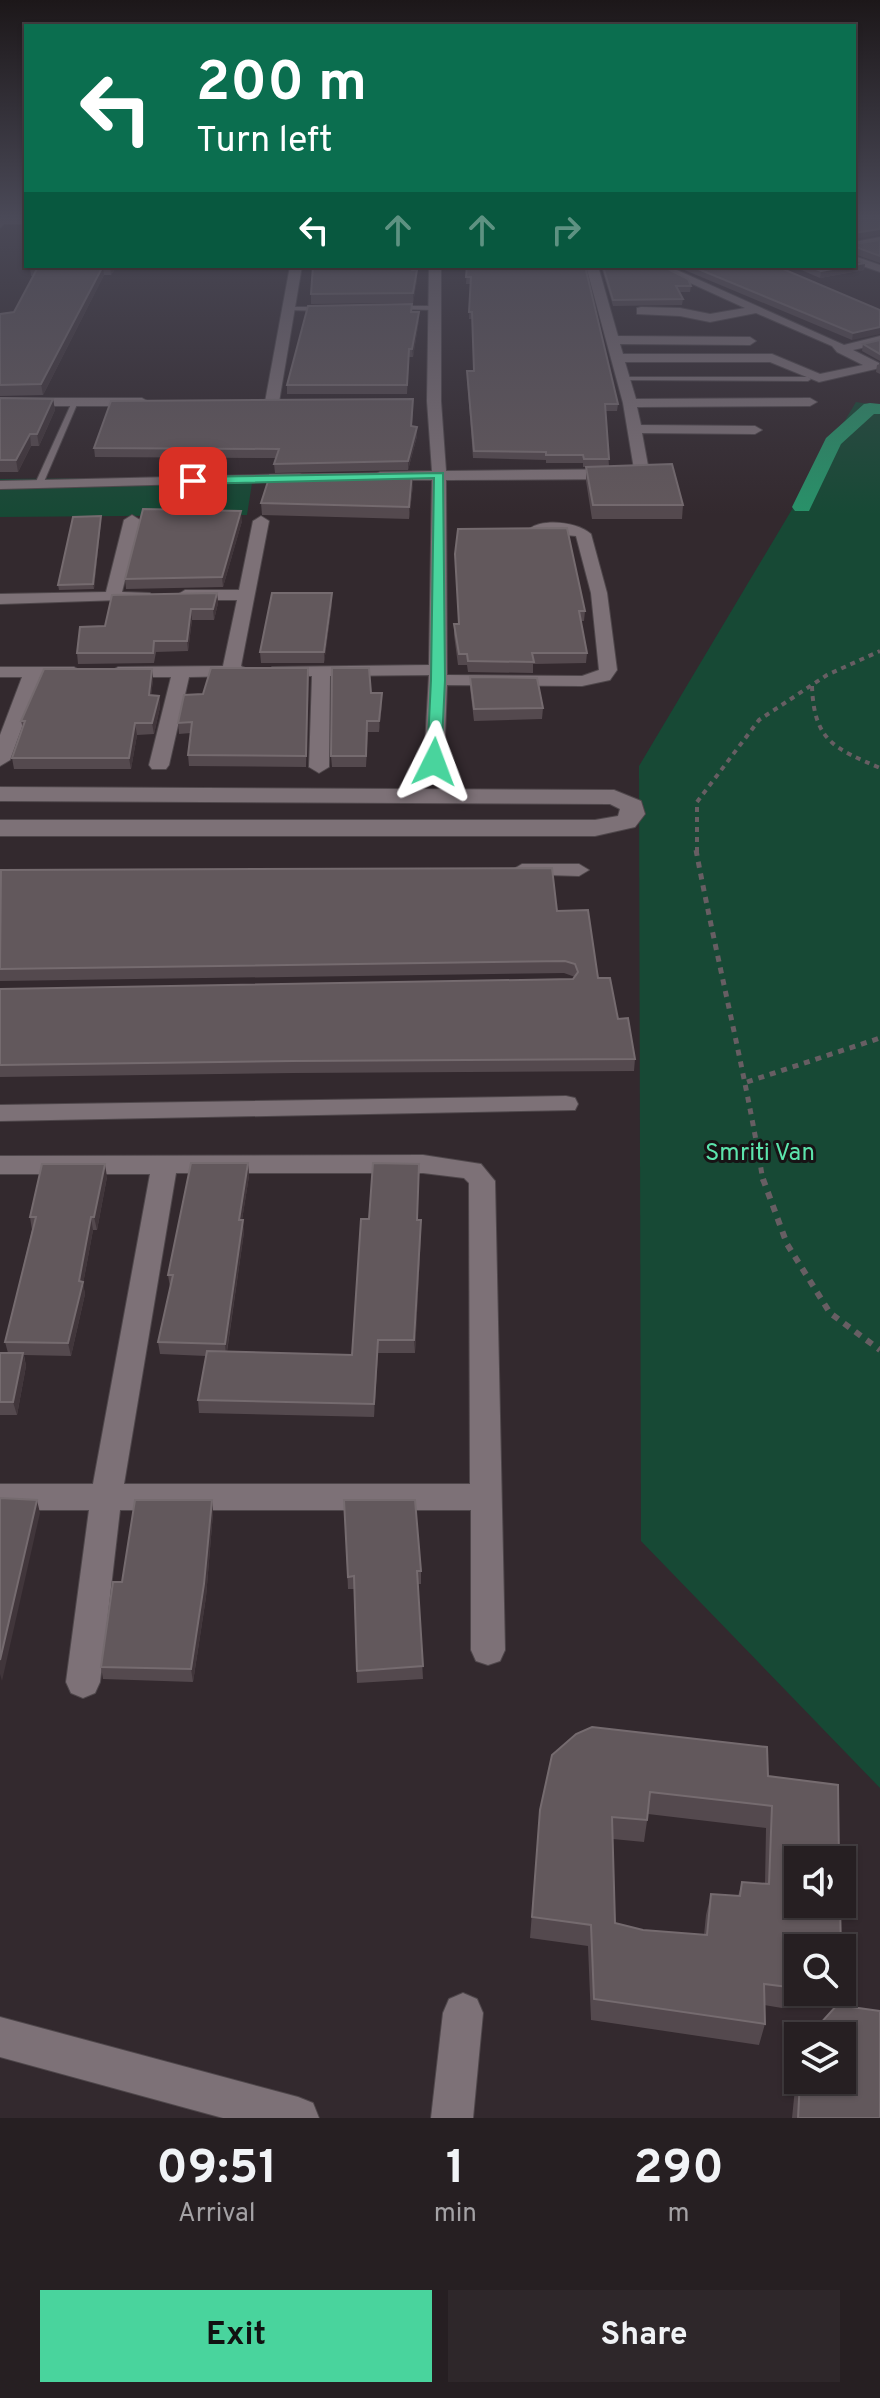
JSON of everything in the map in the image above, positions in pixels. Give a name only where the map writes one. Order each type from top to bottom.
[{"type":"street","points":[[257,402],[280,402],[289,317]]},
{"type":"street","points":[[433,317],[427,401],[445,531],[434,762]]},
{"type":"street","points":[[359,477],[642,471],[630,403],[606,317]]},
{"type":"street","points":[[704,317],[716,317]]},
{"type":"street","points":[[618,358],[772,358],[819,378],[875,366],[841,349],[836,343],[774,317]]},
{"type":"street","points":[[674,341],[786,322]]},
{"type":"street","points":[[613,340],[750,341]]},
{"type":"street","points":[[841,349],[880,340]]},
{"type":"street","points":[[0,402],[151,402]]},
{"type":"street","points":[[630,403],[810,402]]},
{"type":"street","points":[[635,429],[755,430]]},
{"type":"street","points":[[0,485],[311,478]]},
{"type":"street","points":[[113,596],[132,520]]},
{"type":"street","points":[[231,672],[261,521]]},
{"type":"street","points":[[0,672],[321,670],[582,681],[604,676],[608,670],[599,593],[583,534],[573,529],[516,529]]},
{"type":"street","points":[[0,599],[246,595]]},
{"type":"street","points":[[319,767],[321,670]]},
{"type":"street","points":[[159,765],[181,671]]},
{"type":"street","points":[[0,760],[33,672]]},
{"type":"street","points":[[0,794],[614,797],[632,806],[632,814],[626,822],[595,828],[0,828]]},
{"type":"street","points":[[501,870],[579,870]]},
{"type":"street","points":[[0,1113],[566,1104]]},
{"type":"street","points":[[83,1682],[106,1496],[165,1164]]},
{"type":"street","points":[[0,1165],[423,1164],[472,1170],[482,1181],[488,1650]]},
{"type":"street","points":[[0,1497],[484,1497]]},
{"type":"street","points":[[452,2118],[463,2013]]},
{"type":"street","points":[[0,2037],[298,2118]]},
{"type":"lane","points":[[624,379],[808,379]]},
{"type":"lane","points":[[39,484],[75,402]]},
{"type":"path","points":[[880,651],[812,685],[759,720],[697,802],[695,843],[717,959],[747,1082],[764,1187],[787,1244],[830,1313],[880,1350]]},
{"type":"path","points":[[812,685],[812,712],[830,743],[837,750],[880,768]]},
{"type":"path","points":[[747,1082],[880,1038]]},
{"type":"green space","name":"Smriti Van","points":[[856,402],[880,406],[880,1788],[641,1541],[639,766]]},
{"type":"green space","points":[[253,477],[247,515],[0,517],[0,479]]},
{"type":"building","points":[[0,317],[76,317],[41,384],[0,385]]},
{"type":"building","points":[[305,317],[418,317],[412,349],[409,349],[407,385],[287,385]]},
{"type":"building","points":[[472,317],[597,317],[618,404],[605,404],[609,459],[546,455],[546,452],[474,451],[467,371],[474,371]]},
{"type":"building","points":[[814,317],[880,317],[880,327],[853,333]]},
{"type":"building","points":[[880,340],[880,354],[863,344]]},
{"type":"building","points":[[0,398],[53,399],[37,434],[30,434],[16,460],[0,460]]},
{"type":"building","points":[[413,399],[411,426],[417,427],[408,461],[274,464],[279,449],[94,448],[111,401]]},
{"type":"building","points":[[672,464],[683,505],[593,505],[586,467]]},
{"type":"building","points":[[412,473],[409,507],[261,503],[270,475]]},
{"type":"building","points":[[143,509],[241,511],[222,577],[125,579]]},
{"type":"building","points":[[101,516],[93,584],[58,585],[73,517]]},
{"type":"building","points":[[567,528],[585,611],[579,611],[587,653],[532,653],[534,662],[468,661],[467,654],[459,654],[454,624],[459,624],[455,554],[458,529]]},
{"type":"building","points":[[217,593],[213,609],[191,609],[187,641],[154,641],[153,653],[77,653],[80,627],[105,626],[112,595]]},
{"type":"building","points":[[272,593],[332,593],[324,652],[260,652]]},
{"type":"building","points":[[211,668],[308,668],[306,756],[188,755],[192,722],[178,723],[184,695],[203,694]]},
{"type":"building","points":[[332,668],[369,668],[371,693],[382,693],[379,721],[367,721],[366,756],[331,756]]},
{"type":"building","points":[[44,669],[152,669],[149,695],[159,696],[152,723],[135,723],[129,758],[12,758],[25,721],[21,721]]},
{"type":"building","points":[[470,677],[537,678],[543,708],[474,709]]},
{"type":"building","points":[[552,868],[557,911],[588,910],[598,978],[610,978],[618,1019],[628,1018],[635,1059],[0,1065],[0,989],[573,979],[578,972],[575,964],[565,961],[0,969],[1,870]]},
{"type":"building","points":[[191,1163],[248,1163],[225,1344],[158,1342],[173,1275],[168,1275]]},
{"type":"building","points":[[373,1163],[419,1164],[417,1220],[421,1220],[414,1340],[378,1340],[374,1404],[198,1400],[207,1351],[352,1355],[361,1219],[369,1219]]},
{"type":"building","points":[[42,1164],[105,1164],[79,1281],[83,1282],[68,1343],[5,1342],[36,1217],[30,1217]]},
{"type":"building","points":[[0,1353],[23,1353],[13,1402],[0,1402]]},
{"type":"building","points":[[0,1498],[37,1500],[0,1660]]},
{"type":"building","points":[[135,1500],[212,1500],[204,1584],[191,1669],[101,1667],[113,1582],[122,1582]]},
{"type":"building","points":[[344,1500],[415,1500],[421,1571],[417,1571],[423,1666],[357,1671],[354,1576],[348,1577]]},
{"type":"building","points":[[592,1727],[767,1747],[768,1776],[838,1785],[839,1846],[784,1846],[784,1918],[840,1918],[841,1934],[784,1934],[784,1986],[764,1984],[765,2024],[594,1999],[591,1925],[532,1917],[540,1810],[552,1755],[576,1734]],"holes":[[[650,1792],[772,1806],[769,1884],[742,1882],[740,1896],[711,1894],[707,1935],[643,1930],[615,1923],[612,1817],[647,1820]]]},
{"type":"building","points":[[836,2006],[880,2011],[880,2118],[798,2118],[799,2094],[856,2094],[856,2022],[822,2022]]},
{"type":"waterway","points":[[802,507],[833,442],[870,408],[880,409]]},
{"type":"route","points":[[193,481],[439,475],[438,680],[434,762]]}]
